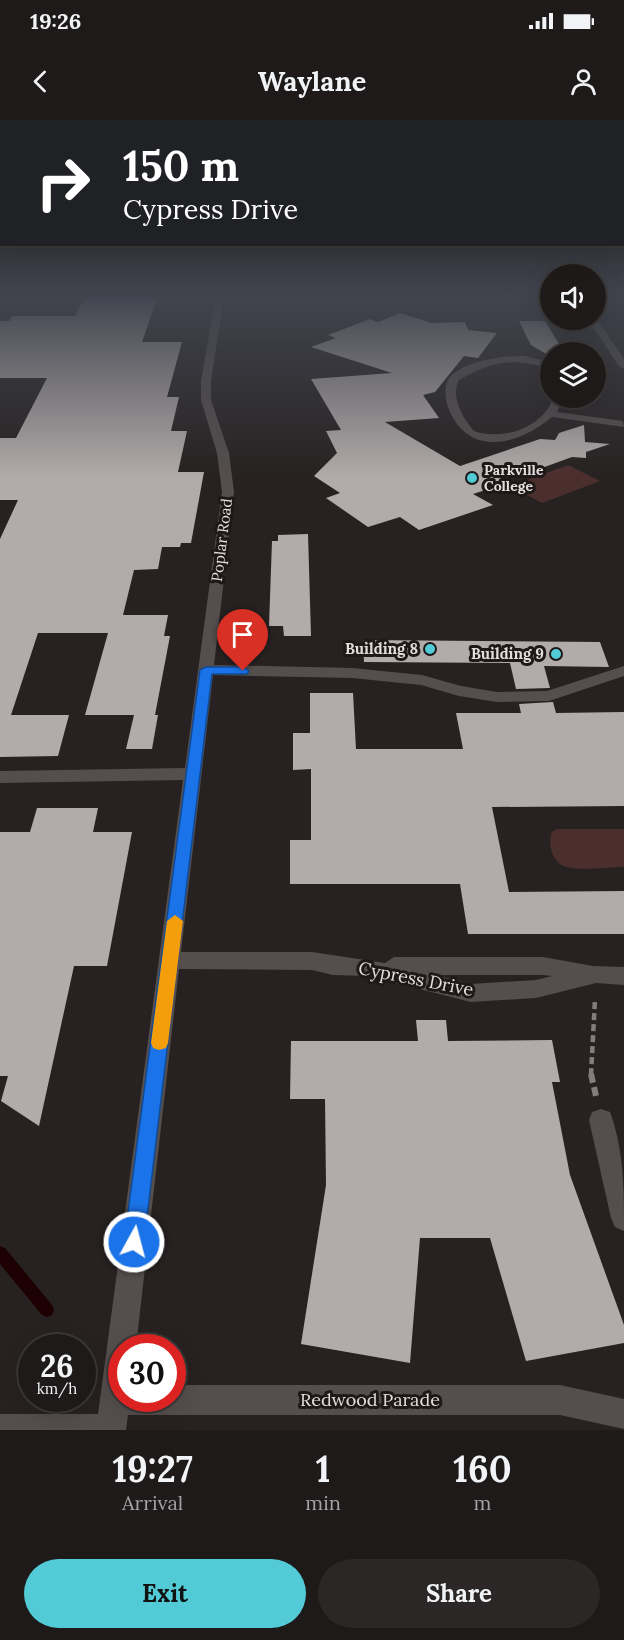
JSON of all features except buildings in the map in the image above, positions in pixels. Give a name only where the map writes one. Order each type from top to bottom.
[{"type":"street","name":"Poplar Road","points":[[112,1420],[228,492],[223,453],[206,400],[210,357]]},
{"type":"street","points":[[540,362],[527,359],[490,360],[455,378],[449,392],[467,429],[484,438],[516,437],[551,414],[554,408]]},
{"type":"street","points":[[551,414],[624,425]]},
{"type":"street","points":[[206,670],[352,673],[422,680],[459,691],[497,697],[549,696],[624,671]]},
{"type":"street","points":[[0,777],[193,774]]},
{"type":"street","name":"Cypress Drive","points":[[170,960],[312,961],[333,966],[368,966],[471,993],[536,989],[596,974],[624,976]]},
{"type":"street","points":[[602,1120],[624,1218]]},
{"type":"street","name":"Redwood Parade","points":[[0,1429],[112,1420],[561,1400],[624,1414]]},
{"type":"path","points":[[591,1079],[596,974]]},
{"type":"shaded area","points":[[568,465],[600,481],[542,503],[510,486]]},
{"type":"shaded area","points":[[557,829],[624,829],[624,867],[581,869],[562,865],[552,853],[550,842],[552,832]]},
{"type":"waterway","points":[[0,1253],[47,1310]]},
{"type":"slow traffic","points":[[159,1043],[175,921]]},
{"type":"place","name":"Parkville College","points":[[472,478]]},
{"type":"place","name":"Building 8","points":[[430,649]]},
{"type":"place","name":"Building 9","points":[[556,654]]},
{"type":"route","points":[[134,1242],[206,670],[243,671]]}]
